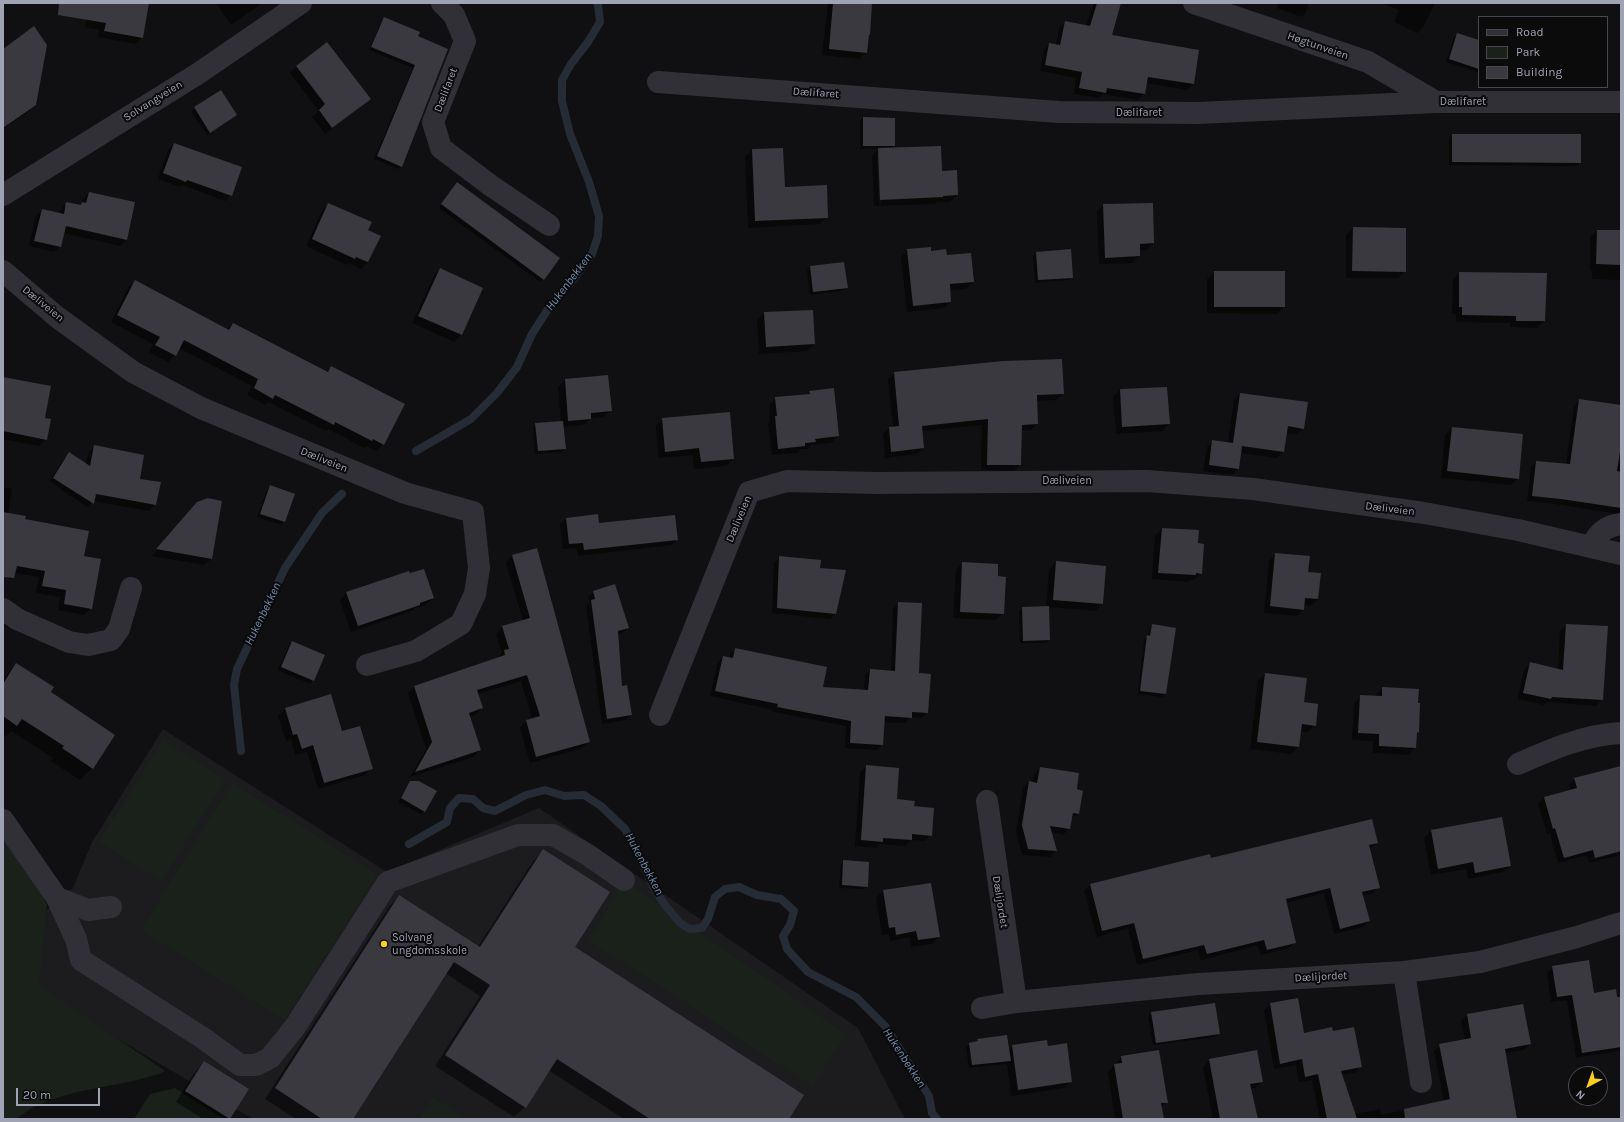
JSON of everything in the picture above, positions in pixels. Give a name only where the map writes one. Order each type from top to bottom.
[{"type":"street","name":"Solvangveien","points":[[3,195],[199,73],[301,3]]},
{"type":"street","name":"Dælifaret","points":[[442,3],[454,15],[465,41],[433,122],[441,148],[490,185],[549,225]]},
{"type":"street","name":"Høgtunveien","points":[[1194,3],[1368,62],[1436,102]]},
{"type":"street","name":"Dælifaret","points":[[658,82],[1059,112],[1198,114],[1436,102],[1621,102]]},
{"type":"street","name":"Dæliveien","points":[[3,271],[57,317],[134,372],[201,408],[405,493],[473,512],[479,568],[475,594],[461,624],[416,651],[367,665]]},
{"type":"street","name":"Dæliveien","points":[[660,715],[749,492],[787,481],[877,483],[1147,480],[1253,490],[1424,513],[1518,530],[1621,554]]},
{"type":"street","points":[[1590,547],[1597,534],[1612,525],[1621,524]]},
{"type":"street","points":[[3,609],[17,619],[69,642],[88,645],[111,640],[119,630],[131,588]]},
{"type":"street","points":[[1518,764],[1554,748],[1589,737],[1621,733]]},
{"type":"street","name":"Dælijordet","points":[[987,801],[1016,1002]]},
{"type":"street","points":[[3,820],[57,898],[76,939],[80,960],[203,1038],[240,1065],[256,1065],[270,1058],[295,1027],[388,882],[518,834],[553,835],[624,880]]},
{"type":"street","points":[[57,898],[88,910],[111,907]]},
{"type":"street","name":"Dælijordet","points":[[982,1008],[1016,1002],[1199,984],[1404,972],[1480,962],[1576,937],[1621,923]]},
{"type":"street","points":[[1404,972],[1421,1082]]},
{"type":"shaded area","name":"Solvang ungdomsskole","points":[[163,729],[387,872],[539,808],[858,1028],[905,1119],[253,1119],[17,979],[47,910],[73,888],[92,842]]},
{"type":"green space","points":[[163,740],[225,780],[161,881],[99,842]]},
{"type":"green space","points":[[232,783],[377,874],[284,1020],[141,930]]},
{"type":"green space","points":[[3,831],[30,869],[47,905],[39,985],[165,1071],[133,1081],[77,1092],[50,1100],[32,1108],[16,1119],[3,1119]]},
{"type":"green space","points":[[624,880],[846,1034],[813,1086],[727,1031],[683,1000],[589,941]]},
{"type":"green space","points":[[175,1088],[225,1119],[134,1119],[150,1094]]},
{"type":"green space","points":[[433,1097],[468,1119],[419,1119]]},
{"type":"building","points":[[59,3],[149,3],[143,38],[104,31],[106,23],[58,15]]},
{"type":"building","points":[[833,3],[872,3],[867,53],[829,49]]},
{"type":"building","points":[[1097,3],[1121,3],[1112,35],[1199,50],[1194,84],[1148,77],[1145,94],[1107,88],[1106,93],[1079,88],[1082,72],[1045,65],[1049,43],[1060,45],[1065,21],[1090,26]]},
{"type":"building","points":[[384,17],[420,32],[418,36],[448,49],[402,167],[377,156],[415,65],[371,47]]},
{"type":"building","points":[[34,26],[47,45],[36,105],[3,128],[3,49]]},
{"type":"building","points":[[1457,33],[1478,40],[1478,69],[1449,59]]},
{"type":"building","points":[[327,42],[371,99],[332,128],[319,110],[325,104],[296,66]]},
{"type":"building","points":[[221,90],[237,115],[210,133],[194,107]]},
{"type":"building","points":[[863,117],[895,118],[895,146],[863,146]]},
{"type":"building","points":[[1452,134],[1581,134],[1581,163],[1452,162]]},
{"type":"building","points":[[174,143],[242,167],[232,196],[187,180],[186,182],[163,173]]},
{"type":"building","points":[[941,146],[942,171],[957,170],[958,195],[880,200],[878,148]]},
{"type":"building","points":[[783,148],[785,187],[827,185],[828,218],[755,221],[752,149]]},
{"type":"building","points":[[457,182],[560,258],[544,280],[441,204]]},
{"type":"building","points":[[89,192],[135,202],[127,240],[66,226],[61,247],[34,241],[42,209],[64,214],[66,202],[81,205],[82,202],[86,203]]},
{"type":"building","points":[[328,203],[372,222],[368,230],[381,236],[368,262],[356,257],[355,259],[312,239]]},
{"type":"building","points":[[1153,203],[1154,243],[1140,244],[1140,256],[1105,258],[1103,204]]},
{"type":"building","points":[[1353,227],[1406,228],[1406,272],[1352,271]]},
{"type":"building","points":[[1597,230],[1621,230],[1621,265],[1596,264]]},
{"type":"building","points":[[931,247],[931,251],[946,249],[947,255],[971,253],[974,282],[950,284],[951,302],[913,306],[907,249]]},
{"type":"building","points":[[1071,249],[1073,278],[1038,280],[1036,252]]},
{"type":"building","points":[[844,262],[848,288],[813,292],[810,266]]},
{"type":"building","points":[[440,268],[483,288],[462,335],[418,316]]},
{"type":"building","points":[[1214,271],[1285,271],[1285,307],[1214,307]]},
{"type":"building","points":[[1459,272],[1547,273],[1545,321],[1516,321],[1516,316],[1462,315],[1462,307],[1459,307]]},
{"type":"building","points":[[135,280],[229,330],[233,323],[328,372],[331,366],[405,404],[384,445],[373,439],[372,441],[335,422],[334,425],[275,395],[273,399],[254,388],[258,379],[184,340],[176,356],[155,345],[160,337],[117,315]]},
{"type":"building","points":[[813,310],[815,344],[766,347],[764,312]]},
{"type":"building","points":[[1062,359],[1064,394],[1037,395],[1038,424],[1022,425],[1021,465],[987,465],[988,419],[922,426],[924,448],[891,452],[889,427],[899,426],[894,372],[1003,361]]},
{"type":"building","points":[[608,375],[612,411],[591,413],[591,419],[568,421],[565,379]]},
{"type":"building","points":[[3,377],[51,386],[45,418],[51,419],[47,440],[3,431]]},
{"type":"building","points":[[1167,387],[1170,424],[1122,427],[1120,389]]},
{"type":"building","points":[[834,388],[839,436],[815,439],[816,442],[805,443],[805,446],[778,449],[775,397],[810,394],[809,391]]},
{"type":"building","points":[[1240,393],[1308,402],[1304,429],[1288,426],[1284,452],[1242,446],[1239,469],[1209,465],[1212,440],[1233,443]]},
{"type":"building","points":[[1579,399],[1621,405],[1621,445],[1617,471],[1621,472],[1621,508],[1532,496],[1536,461],[1570,464]]},
{"type":"building","points":[[730,412],[734,459],[701,462],[699,448],[665,452],[662,418]]},
{"type":"building","points":[[563,421],[566,449],[538,451],[535,423]]},
{"type":"building","points":[[1452,427],[1523,434],[1519,479],[1447,471]]},
{"type":"building","points":[[94,445],[144,455],[140,479],[161,482],[156,505],[96,494],[94,504],[53,478],[69,452],[90,466]]},
{"type":"building","points":[[270,485],[295,494],[285,522],[260,514]]},
{"type":"building","points":[[208,498],[222,501],[212,559],[156,549],[197,502]]},
{"type":"building","points":[[3,512],[26,516],[25,519],[89,531],[84,556],[101,559],[92,609],[64,604],[66,590],[42,586],[45,571],[17,566],[14,578],[3,577]]},
{"type":"building","points":[[598,514],[599,523],[675,515],[678,540],[584,550],[583,543],[569,544],[566,518]]},
{"type":"building","points":[[1162,528],[1199,530],[1198,543],[1204,544],[1202,574],[1158,573]]},
{"type":"building","points":[[537,548],[590,742],[536,757],[526,720],[540,716],[527,675],[477,690],[483,708],[469,713],[481,750],[415,772],[432,742],[414,686],[505,655],[504,650],[509,649],[502,626],[530,618],[512,555]]},
{"type":"building","points":[[1275,553],[1310,556],[1308,572],[1321,573],[1318,599],[1305,598],[1304,610],[1270,606]]},
{"type":"building","points":[[779,556],[821,560],[820,568],[846,570],[836,614],[777,608]]},
{"type":"building","points":[[1056,561],[1106,566],[1103,604],[1053,600]]},
{"type":"building","points":[[962,562],[998,564],[998,576],[1006,577],[1004,614],[960,612]]},
{"type":"building","points":[[424,569],[434,598],[420,603],[420,605],[358,626],[346,592],[409,571],[410,573]]},
{"type":"building","points":[[615,584],[629,628],[618,631],[622,686],[627,685],[632,715],[607,719],[591,600],[595,599],[593,591]]},
{"type":"building","points":[[898,602],[922,603],[919,673],[931,674],[928,713],[912,712],[912,718],[885,716],[883,745],[850,743],[851,721],[777,707],[778,704],[715,691],[723,656],[733,658],[735,648],[827,667],[823,687],[868,690],[870,669],[895,671]]},
{"type":"building","points":[[1049,606],[1050,640],[1023,641],[1022,607]]},
{"type":"building","points":[[1152,624],[1176,628],[1166,694],[1140,691],[1147,635],[1150,636]]},
{"type":"building","points":[[1566,624],[1608,626],[1603,700],[1552,697],[1551,699],[1523,693],[1530,662],[1563,670]]},
{"type":"building","points":[[292,641],[325,655],[314,681],[281,667]]},
{"type":"building","points":[[16,663],[54,687],[51,692],[115,735],[93,769],[62,748],[64,746],[22,719],[17,726],[3,716],[3,684]]},
{"type":"building","points":[[1265,673],[1307,678],[1304,702],[1318,704],[1316,726],[1302,724],[1299,747],[1257,742]]},
{"type":"building","points":[[1382,687],[1419,689],[1419,733],[1417,732],[1416,748],[1379,746],[1379,734],[1358,733],[1360,695],[1382,696]]},
{"type":"building","points":[[331,694],[342,731],[360,726],[373,769],[324,783],[313,745],[302,749],[297,734],[293,735],[285,708]]},
{"type":"building","points":[[866,765],[899,768],[897,799],[915,801],[914,806],[934,808],[932,836],[912,834],[912,840],[883,838],[883,842],[861,840]]},
{"type":"building","points":[[1621,766],[1621,851],[1595,858],[1593,850],[1564,858],[1555,828],[1553,829],[1544,797],[1577,788],[1574,778]]},
{"type":"building","points":[[1040,767],[1079,773],[1077,789],[1083,791],[1079,814],[1073,813],[1070,829],[1050,826],[1057,851],[1028,849],[1022,825],[1029,781],[1037,783]]},
{"type":"building","points":[[410,781],[419,781],[437,791],[425,812],[401,798]]},
{"type":"building","points":[[1502,817],[1511,866],[1475,873],[1473,862],[1438,869],[1431,830]]},
{"type":"building","points":[[1372,819],[1378,843],[1369,845],[1380,888],[1362,892],[1370,921],[1340,929],[1330,888],[1286,899],[1296,943],[1267,950],[1264,940],[1207,954],[1204,945],[1143,959],[1134,923],[1102,931],[1090,884],[1210,854],[1211,858]]},
{"type":"building","points":[[543,849],[610,892],[575,947],[804,1095],[789,1119],[650,1119],[557,1059],[526,1108],[445,1055],[490,985],[454,962],[353,1119],[322,1119],[275,1088],[399,895],[480,947]]},
{"type":"building","points":[[843,860],[869,862],[868,887],[842,885]]},
{"type":"building","points":[[931,883],[940,937],[918,940],[916,931],[896,935],[895,927],[889,928],[883,890]]},
{"type":"building","points":[[1589,960],[1594,993],[1616,989],[1617,997],[1621,997],[1621,1047],[1582,1053],[1572,995],[1557,997],[1552,966]]},
{"type":"building","points":[[1298,998],[1304,1033],[1332,1027],[1333,1031],[1354,1027],[1362,1067],[1341,1071],[1357,1119],[1327,1119],[1318,1074],[1305,1077],[1302,1059],[1280,1064],[1270,1003]]},
{"type":"building","points":[[1215,1003],[1220,1034],[1156,1043],[1151,1012]]},
{"type":"building","points":[[1523,1004],[1531,1044],[1505,1049],[1517,1119],[1405,1119],[1404,1109],[1450,1099],[1439,1044],[1471,1038],[1467,1014]]},
{"type":"building","points":[[1007,1035],[1011,1061],[972,1065],[969,1043],[978,1041],[977,1039]]},
{"type":"building","points":[[1047,1040],[1048,1046],[1067,1043],[1072,1082],[1018,1090],[1012,1045]]},
{"type":"building","points":[[1159,1050],[1168,1103],[1161,1103],[1164,1119],[1123,1119],[1114,1064],[1122,1063],[1121,1056]]},
{"type":"building","points":[[1257,1050],[1263,1082],[1250,1084],[1258,1119],[1220,1119],[1209,1059]]},
{"type":"building","points":[[204,1061],[249,1089],[230,1119],[185,1091]]},
{"type":"waterway","name":"Hukenbekken","points":[[416,451],[471,419],[497,393],[517,367],[532,334],[548,309],[574,279],[592,254],[598,236],[599,216],[589,182],[570,134],[562,101],[562,80],[571,64],[588,42],[600,22],[597,3]]},
{"type":"waterway","name":"Hukenbekken","points":[[241,751],[234,685],[237,669],[285,568],[322,513],[342,494]]},
{"type":"waterway","name":"Hukenbekken","points":[[409,844],[447,822],[450,808],[459,798],[473,799],[483,808],[495,811],[526,795],[545,790],[564,796],[584,795],[601,806],[625,829],[655,890],[680,923],[690,929],[702,928],[708,919],[715,897],[725,889],[739,887],[757,895],[781,899],[794,911],[790,925],[783,936],[787,949],[808,972],[856,997],[886,1027],[929,1096],[932,1113],[937,1119]]},
{"type":"place","name":"Solvang ungdomsskole","points":[[384,944]]}]
